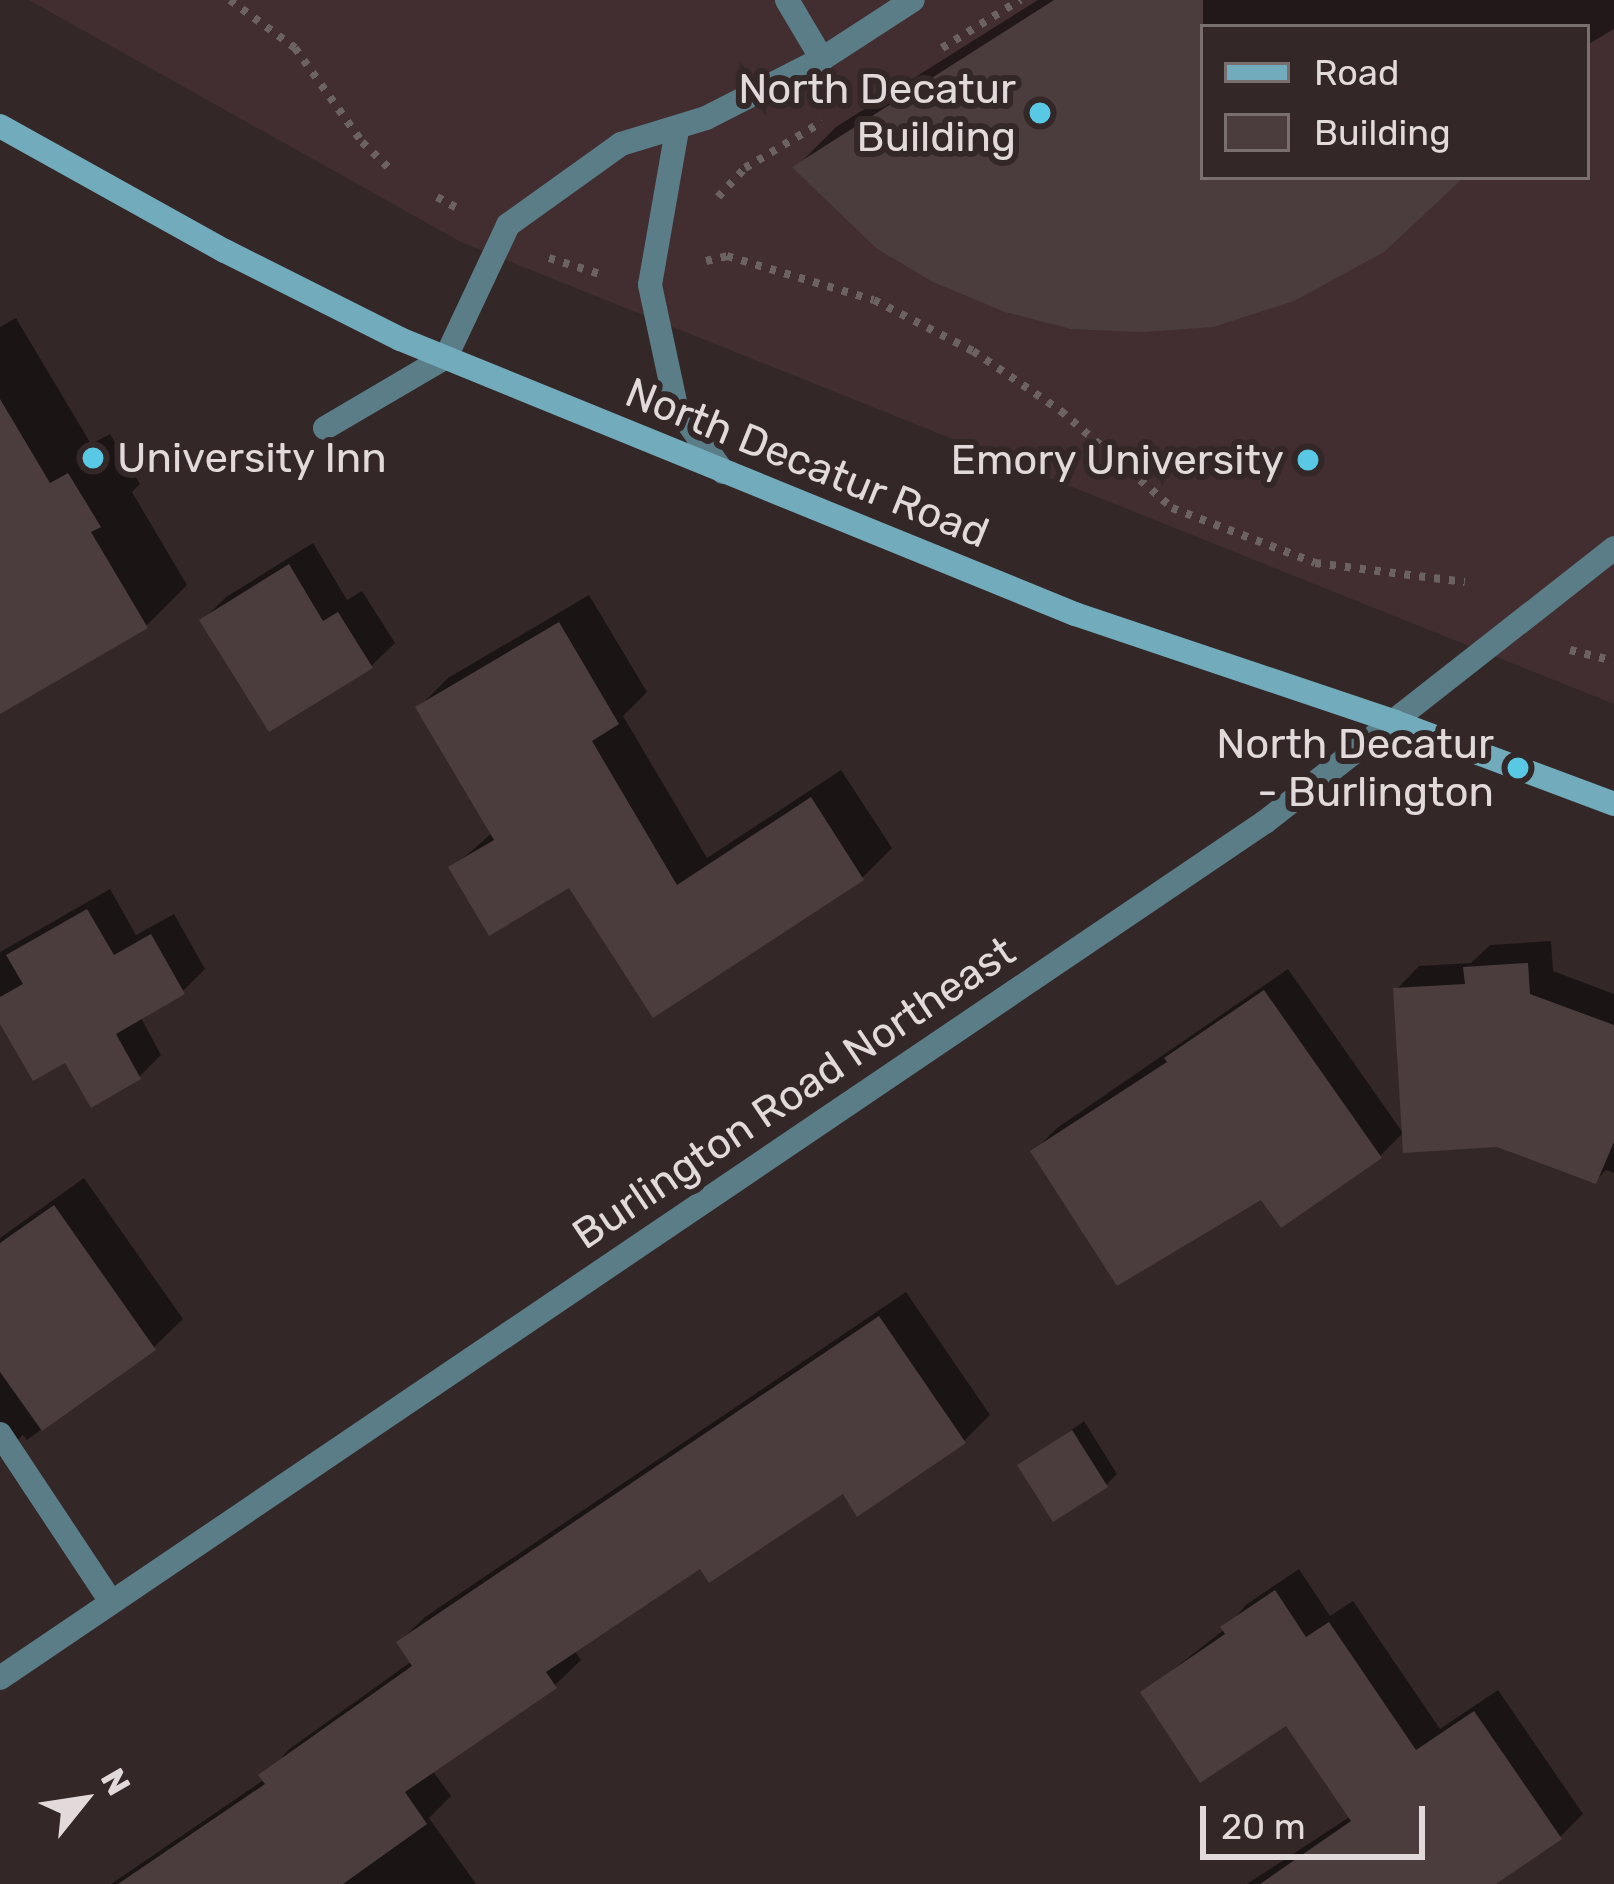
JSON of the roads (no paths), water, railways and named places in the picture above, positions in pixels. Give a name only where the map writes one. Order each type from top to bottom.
[{"type":"main road","name":"North Decatur Road","points":[[0,126],[225,251],[446,357],[1075,614],[1395,722],[1614,804]]},
{"type":"street","points":[[787,0],[821,59]]},
{"type":"street","points":[[325,428],[446,357],[508,225],[621,144],[677,130],[821,59],[913,0]]},
{"type":"street","points":[[677,130],[650,285],[676,406],[723,472]]},
{"type":"street","name":"Burlington Road Northeast","points":[[0,1678],[1265,822],[1614,548]]},
{"type":"street","points":[[0,1434],[111,1602]]},
{"type":"place","name":"North Decatur Building","points":[[1040,113]]},
{"type":"place","name":"University Inn","points":[[93,458]]},
{"type":"place","name":"Emory University","points":[[1308,460]]},
{"type":"place","name":"North Decatur - Burlington","points":[[1518,768]]}]
